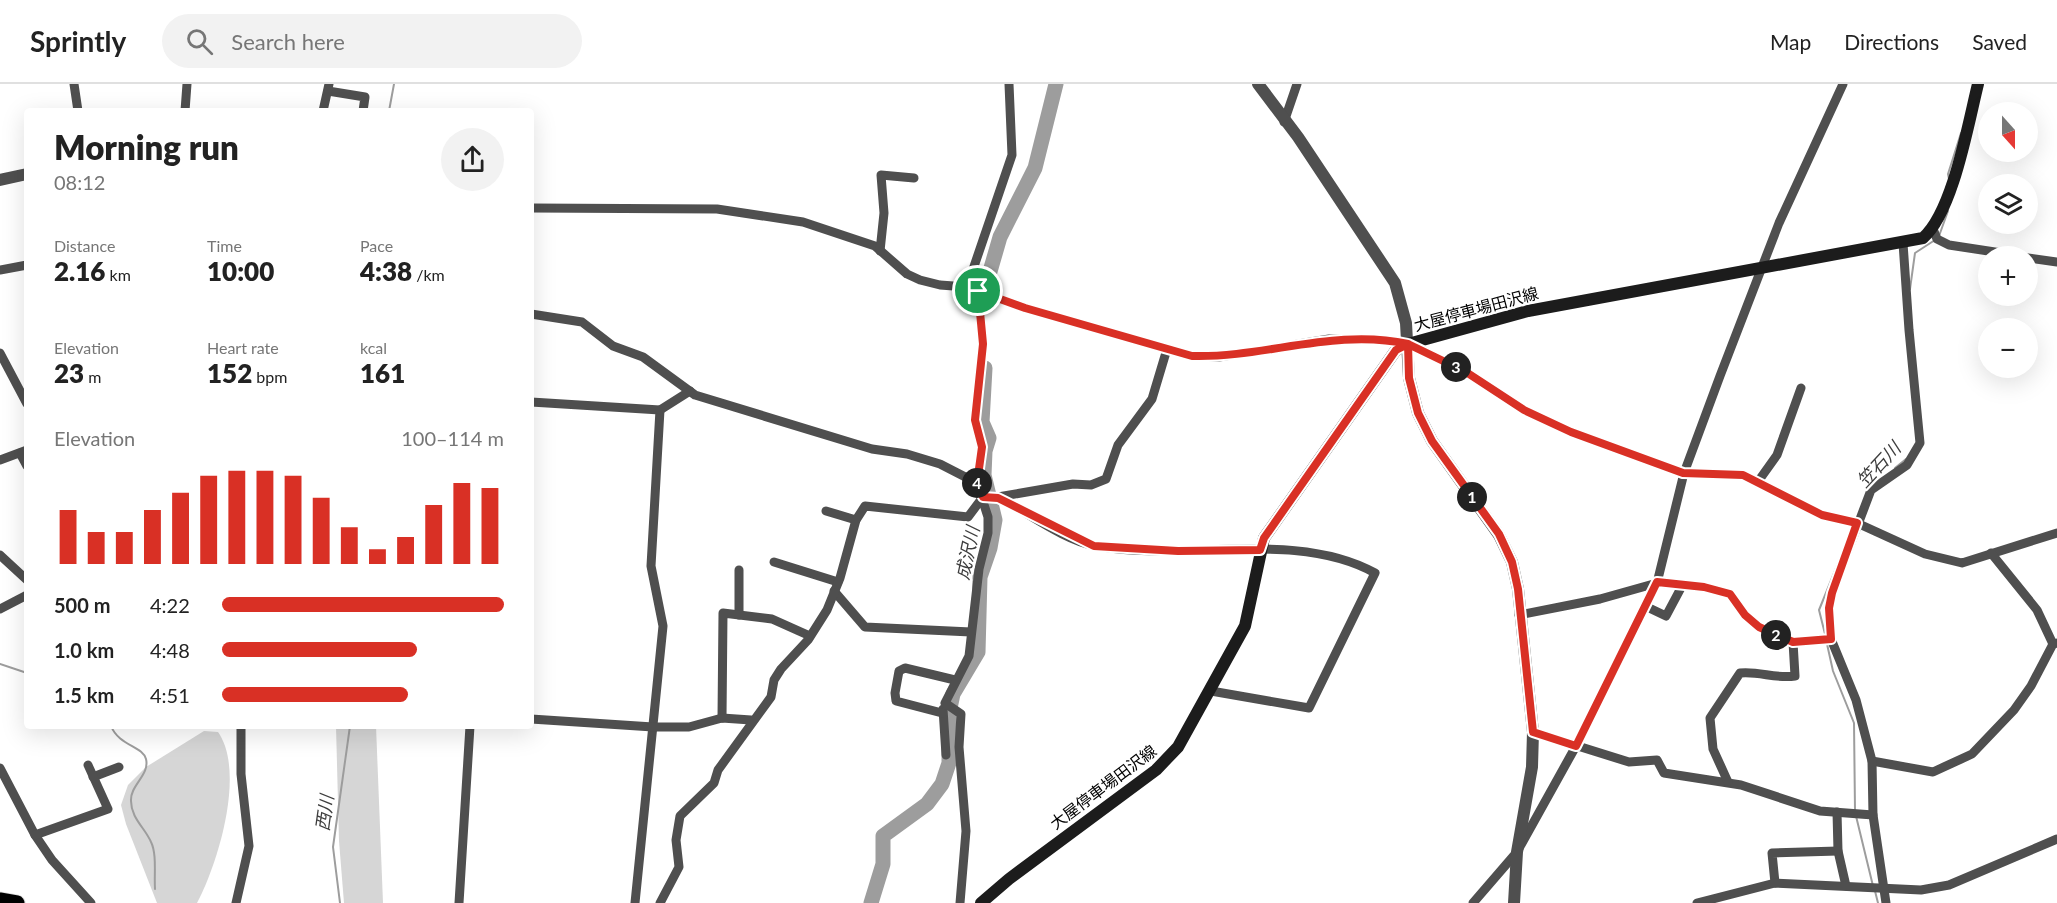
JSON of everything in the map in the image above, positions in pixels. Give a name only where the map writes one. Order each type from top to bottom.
[{"type":"main road","points":[[1933,230],[1959,161],[1978,84]]},
{"type":"main road","name":"大屋停車場田沢線","points":[[981,903],[1009,879],[1170,757],[1211,691],[1245,626],[1264,538],[1396,350],[1408,344],[1527,311],[1904,243],[1923,238],[1933,230]]},
{"type":"main road","points":[[0,900],[17,903]]},
{"type":"street","points":[[74,84],[78,108]]},
{"type":"street","points":[[185,108],[187,84]]},
{"type":"street","points":[[967,287],[1012,155],[1009,84]]},
{"type":"street","points":[[1258,84],[1284,122],[1298,137],[1395,283],[1406,323],[1409,378],[1418,413],[1432,441],[1507,548],[1516,575],[1533,732],[1532,767],[1517,852],[1514,903]]},
{"type":"street","points":[[1284,122],[1297,84]]},
{"type":"street","points":[[1473,903],[1517,852],[1576,746],[1657,582],[1683,473],[1779,223],[1843,84]]},
{"type":"street","points":[[324,108],[328,87],[365,98],[363,108]]},
{"type":"street","points":[[0,180],[24,175]]},
{"type":"street","points":[[880,251],[884,213],[881,175],[914,178]]},
{"type":"street","points":[[534,208],[717,209],[803,222],[856,238],[880,251],[907,274],[920,279],[940,285],[967,287],[1025,308],[1192,356],[1219,357],[1329,339],[1392,341],[1408,344],[1466,372],[1524,410],[1571,432],[1683,473],[1743,475],[1822,515],[1857,523],[1925,554],[1962,563],[2057,533]]},
{"type":"street","points":[[1933,230],[1937,239],[1949,245],[1978,249]]},
{"type":"street","points":[[1886,903],[1873,815],[1872,761],[1856,700],[1831,639],[1829,608],[1832,593],[1871,490],[1907,465],[1920,443],[1909,330],[1904,243]]},
{"type":"street","points":[[2038,259],[2057,262]]},
{"type":"street","points":[[0,270],[24,266]]},
{"type":"street","points":[[977,483],[982,447],[975,420],[983,344],[980,291]]},
{"type":"street","points":[[534,314],[582,322],[613,346],[643,357],[690,391],[723,405],[782,420],[872,449],[907,454],[940,464],[977,483],[985,497],[988,533],[979,569],[969,656],[955,680],[948,708],[946,755]]},
{"type":"street","points":[[985,497],[998,498],[1073,484],[1091,485],[1106,479],[1118,445],[1152,399],[1167,349]]},
{"type":"street","points":[[0,353],[24,398]]},
{"type":"street","points":[[1757,483],[1777,455],[1801,388]]},
{"type":"street","points":[[534,402],[660,410],[690,391]]},
{"type":"street","points":[[635,903],[663,626],[651,566],[660,410]]},
{"type":"street","points":[[0,460],[23,451]]},
{"type":"street","points":[[660,903],[679,867],[676,840],[680,816],[714,783],[718,770],[752,720],[771,697],[774,680],[781,669],[810,636],[836,586],[856,520],[865,506],[968,517],[985,497]]},
{"type":"street","points":[[998,498],[1094,546],[1178,551],[1260,550],[1338,557],[1355,562],[1375,573],[1310,708],[1211,691]]},
{"type":"street","points":[[826,511],[856,520]]},
{"type":"street","points":[[1991,553],[2037,610],[2055,643],[2057,657]]},
{"type":"street","points":[[0,555],[24,577]]},
{"type":"street","points":[[774,562],[836,586],[865,627],[971,632]]},
{"type":"street","points":[[739,570],[739,615]]},
{"type":"street","points":[[1519,615],[1600,599],[1657,582],[1704,587],[1730,594],[1745,615],[1759,627],[1793,642],[1831,639]]},
{"type":"street","points":[[1645,606],[1666,616],[1682,586]]},
{"type":"street","points":[[0,609],[24,597]]},
{"type":"street","points":[[722,718],[723,613],[772,619],[810,636]]},
{"type":"street","points":[[1728,782],[1713,750],[1710,718],[1740,673],[1758,671],[1780,678],[1795,676],[1793,642]]},
{"type":"street","points":[[1872,761],[1933,772],[1972,754],[2014,710],[2031,686],[2055,643]]},
{"type":"street","points":[[955,680],[905,668],[899,671],[895,693],[896,701],[948,708],[960,714],[966,831],[960,903]]},
{"type":"street","points":[[534,719],[653,728],[689,727],[722,718],[752,720]]},
{"type":"street","points":[[236,903],[249,846],[241,774],[241,729]]},
{"type":"street","points":[[459,903],[470,729]]},
{"type":"street","points":[[1533,732],[1629,762],[1641,763],[1657,760],[1664,773],[1728,782],[1820,811],[1873,815]]},
{"type":"street","points":[[35,835],[108,809],[88,765]]},
{"type":"street","points":[[93,777],[119,767]]},
{"type":"street","points":[[0,768],[35,835],[52,860],[91,903]]},
{"type":"street","points":[[1837,812],[1838,851],[1846,885]]},
{"type":"street","points":[[1697,903],[1775,883],[1921,890],[1948,885],[2057,839]]},
{"type":"street","points":[[1775,883],[1772,853],[1838,851]]},
{"type":"shaded area","points":[[336,729],[376,729],[383,903],[344,903],[339,841]]},
{"type":"shaded area","points":[[204,731],[218,732],[226,749],[229,793],[220,842],[197,903],[157,903],[126,824],[121,805],[128,785],[146,767]]},
{"type":"waterway","name":"西川","points":[[390,108],[394,84]]},
{"type":"waterway","name":"成沢川","points":[[980,306],[1000,237],[1035,168],[1056,84]]},
{"type":"waterway","name":"笠石川","points":[[1949,179],[1948,174],[1961,133]]},
{"type":"waterway","name":"笠石川","points":[[1939,236],[1948,211]]},
{"type":"waterway","name":"笠石川","points":[[1910,289],[1915,253],[1935,240]]},
{"type":"waterway","name":"成沢川","points":[[871,903],[883,864],[883,836],[927,804],[942,784],[949,763],[949,713],[953,694],[978,652],[980,577],[990,548],[995,520],[984,475],[985,451],[989,438],[982,422],[985,368]]},
{"type":"waterway","name":"笠石川","points":[[1895,468],[1906,459]]},
{"type":"waterway","name":"笠石川","points":[[1826,638],[1819,610],[1841,556]]},
{"type":"waterway","name":"笠石川","points":[[1827,644],[1833,671],[1854,723],[1855,810]]},
{"type":"waterway","points":[[0,664],[24,672]]},
{"type":"waterway","points":[[113,729],[119,738],[140,751],[146,759],[145,770],[133,790],[131,801],[133,813],[153,847],[155,889]]},
{"type":"waterway","name":"西川","points":[[340,903],[333,847],[350,729]]},
{"type":"waterway","name":"笠石川","points":[[1856,816],[1873,886]]},
{"type":"waterway","name":"笠石川","points":[[1875,891],[1878,903]]},
{"type":"route","points":[[978,291],[978,312],[983,344],[975,420],[982,447],[977,483],[983,497],[998,498],[1094,546],[1136,550],[1260,550],[1264,538],[1396,350],[1408,344],[1466,372],[1524,410],[1603,445],[1683,473],[1743,475],[1822,515],[1857,523],[1832,593],[1829,608],[1831,639],[1793,642],[1759,627],[1745,615],[1730,594],[1704,587],[1657,582],[1576,746],[1533,732],[1518,589],[1512,562],[1499,534],[1432,441],[1418,413],[1409,378],[1408,344],[1392,341],[1329,339],[1219,357],[1192,356],[1025,308],[978,291]]}]
